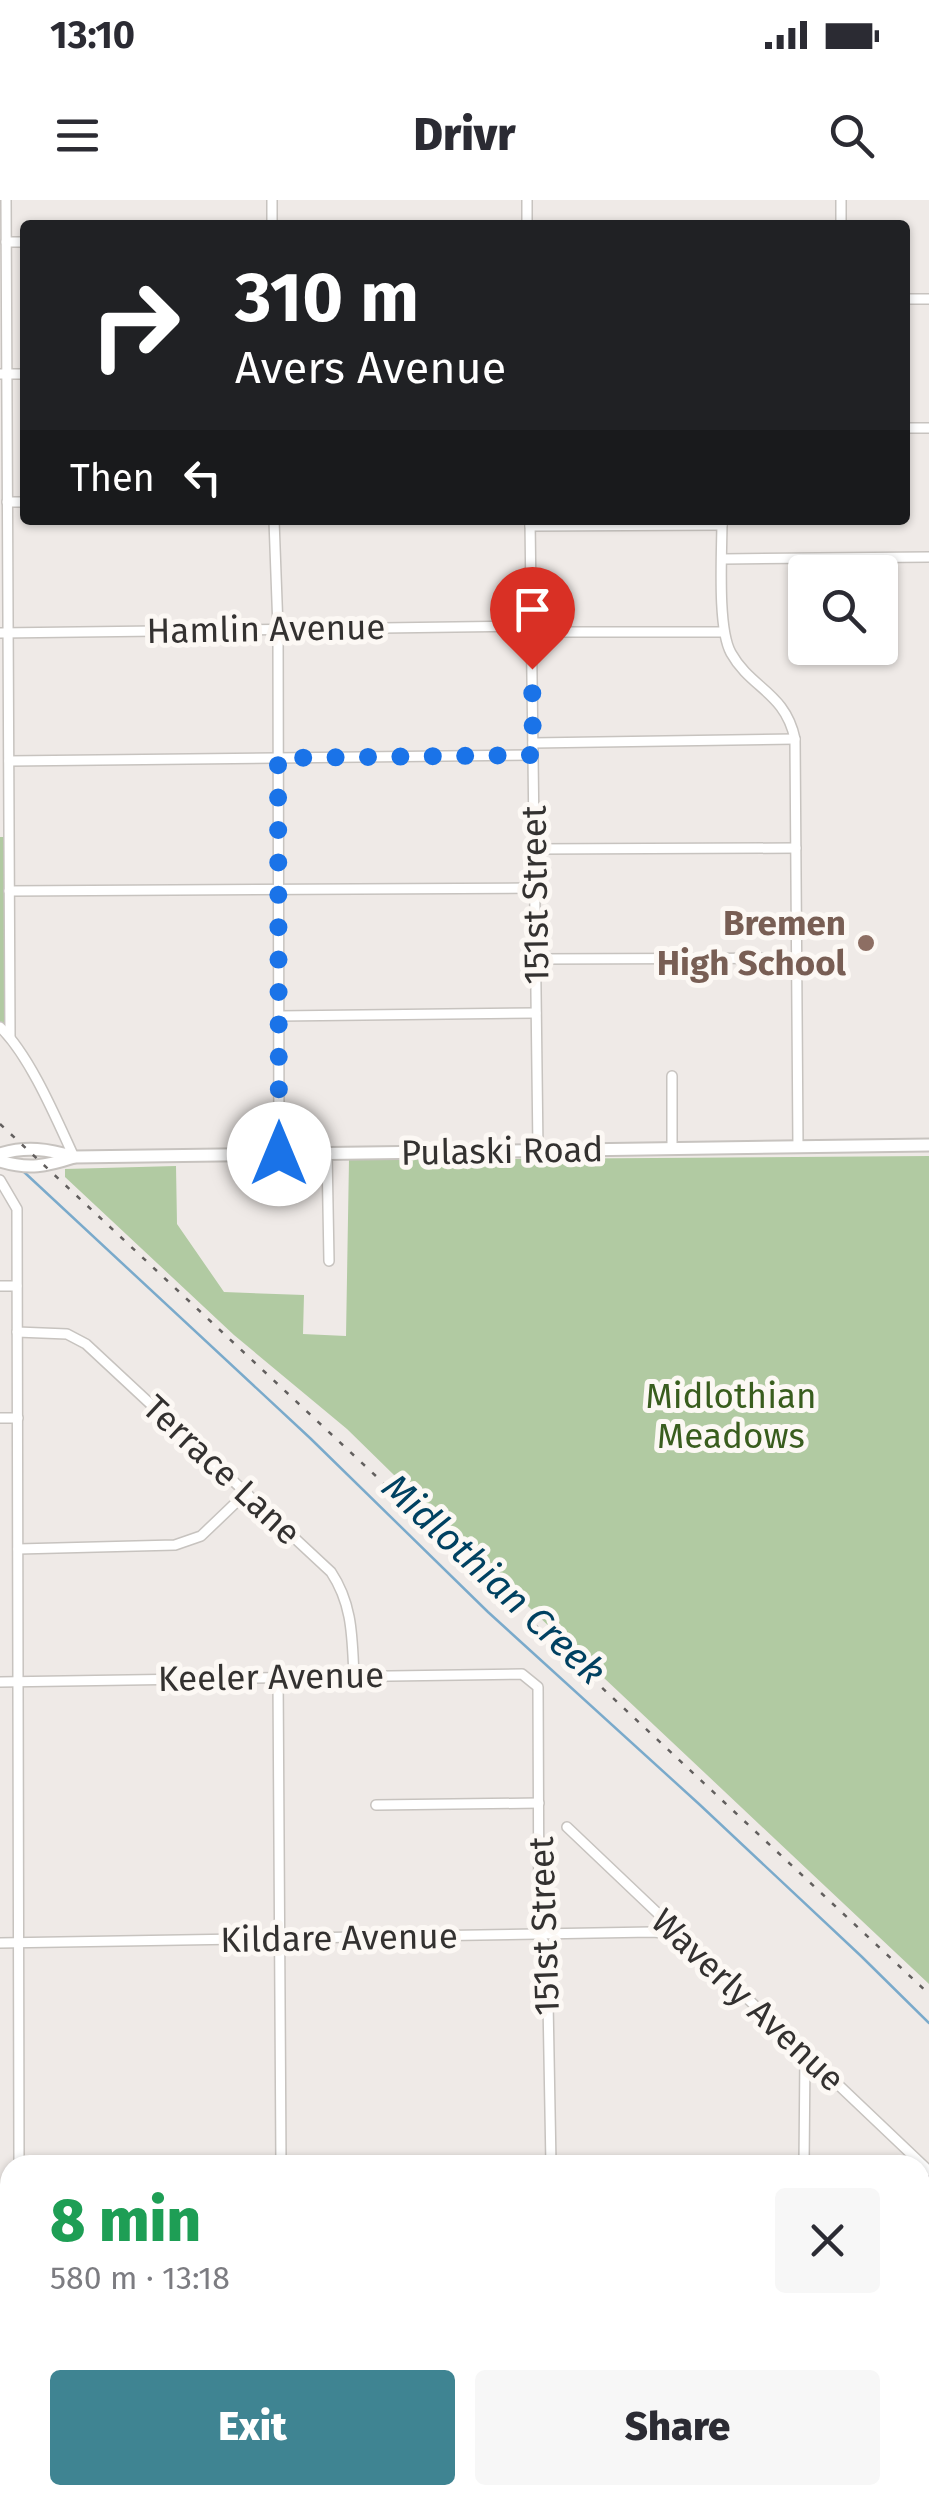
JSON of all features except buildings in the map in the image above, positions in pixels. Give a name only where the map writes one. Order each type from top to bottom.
[{"type":"main road","name":"Pulaski Road","points":[[0,1158],[16,1149],[46,1148],[74,1156],[929,1145]]},
{"type":"street","points":[[6,200],[4,632],[10,1036]]},
{"type":"street","points":[[6,242],[20,242]]},
{"type":"street","points":[[7,502],[20,502]]},
{"type":"street","points":[[274,525],[278,629],[279,1154]]},
{"type":"street","name":"151st Street","points":[[530,525],[538,1150]]},
{"type":"street","points":[[722,525],[723,632],[730,652],[742,668],[780,703],[791,721],[795,739],[798,1147]]},
{"type":"street","points":[[722,559],[929,557]]},
{"type":"street","name":"Hamlin Avenue","points":[[4,632],[723,632]]},
{"type":"street","points":[[533,742],[795,739]]},
{"type":"street","points":[[8,761],[533,755]]},
{"type":"street","points":[[534,849],[796,848]]},
{"type":"street","points":[[9,891],[535,888]]},
{"type":"street","points":[[536,959],[797,958]]},
{"type":"street","points":[[279,1016],[536,1013]]},
{"type":"street","points":[[0,1027],[10,1036],[47,1098],[74,1156]]},
{"type":"street","points":[[672,1076],[672,1148]]},
{"type":"street","points":[[327,1153],[329,1261]]},
{"type":"street","points":[[0,1180],[17,1208],[19,2155]]},
{"type":"street","points":[[0,1286],[17,1286]]},
{"type":"street","name":"Terrace Lane","points":[[17,1332],[67,1334],[86,1344],[331,1572],[342,1588],[352,1625],[354,1676]]},
{"type":"street","points":[[0,1418],[18,1418]]},
{"type":"street","points":[[18,1549],[175,1545],[201,1536],[247,1492]]},
{"type":"street","name":"Keeler Avenue","points":[[0,1682],[522,1674],[538,1687]]},
{"type":"street","points":[[278,1676],[281,2155]]},
{"type":"street","name":"151st Street","points":[[538,1687],[539,1934],[547,1947],[550,2155]]},
{"type":"street","points":[[376,1805],[539,1802]]},
{"type":"street","name":"Waverly Avenue","points":[[567,1827],[912,2155]]},
{"type":"street","name":"Kildare Avenue","points":[[0,1943],[678,1934]]},
{"type":"street","points":[[804,2054],[804,2155]]},
{"type":"green space","points":[[0,837],[9,837],[10,1036],[0,1027]]},
{"type":"green space","name":"Midlothian Meadows","points":[[929,1156],[929,1984],[535,1613],[347,1429],[234,1335],[65,1177],[65,1169],[176,1166],[177,1224],[224,1292],[304,1295],[303,1334],[346,1336],[349,1160]]},
{"type":"waterway","name":"Midlothian Creek","points":[[24,1172],[929,2023]]},
{"type":"railway","points":[[0,1124],[929,1994]]},
{"type":"place","name":"Bremen High School","points":[[866,943]]},
{"type":"route","points":[[279,1154],[278,758],[533,755],[532,669]]}]
